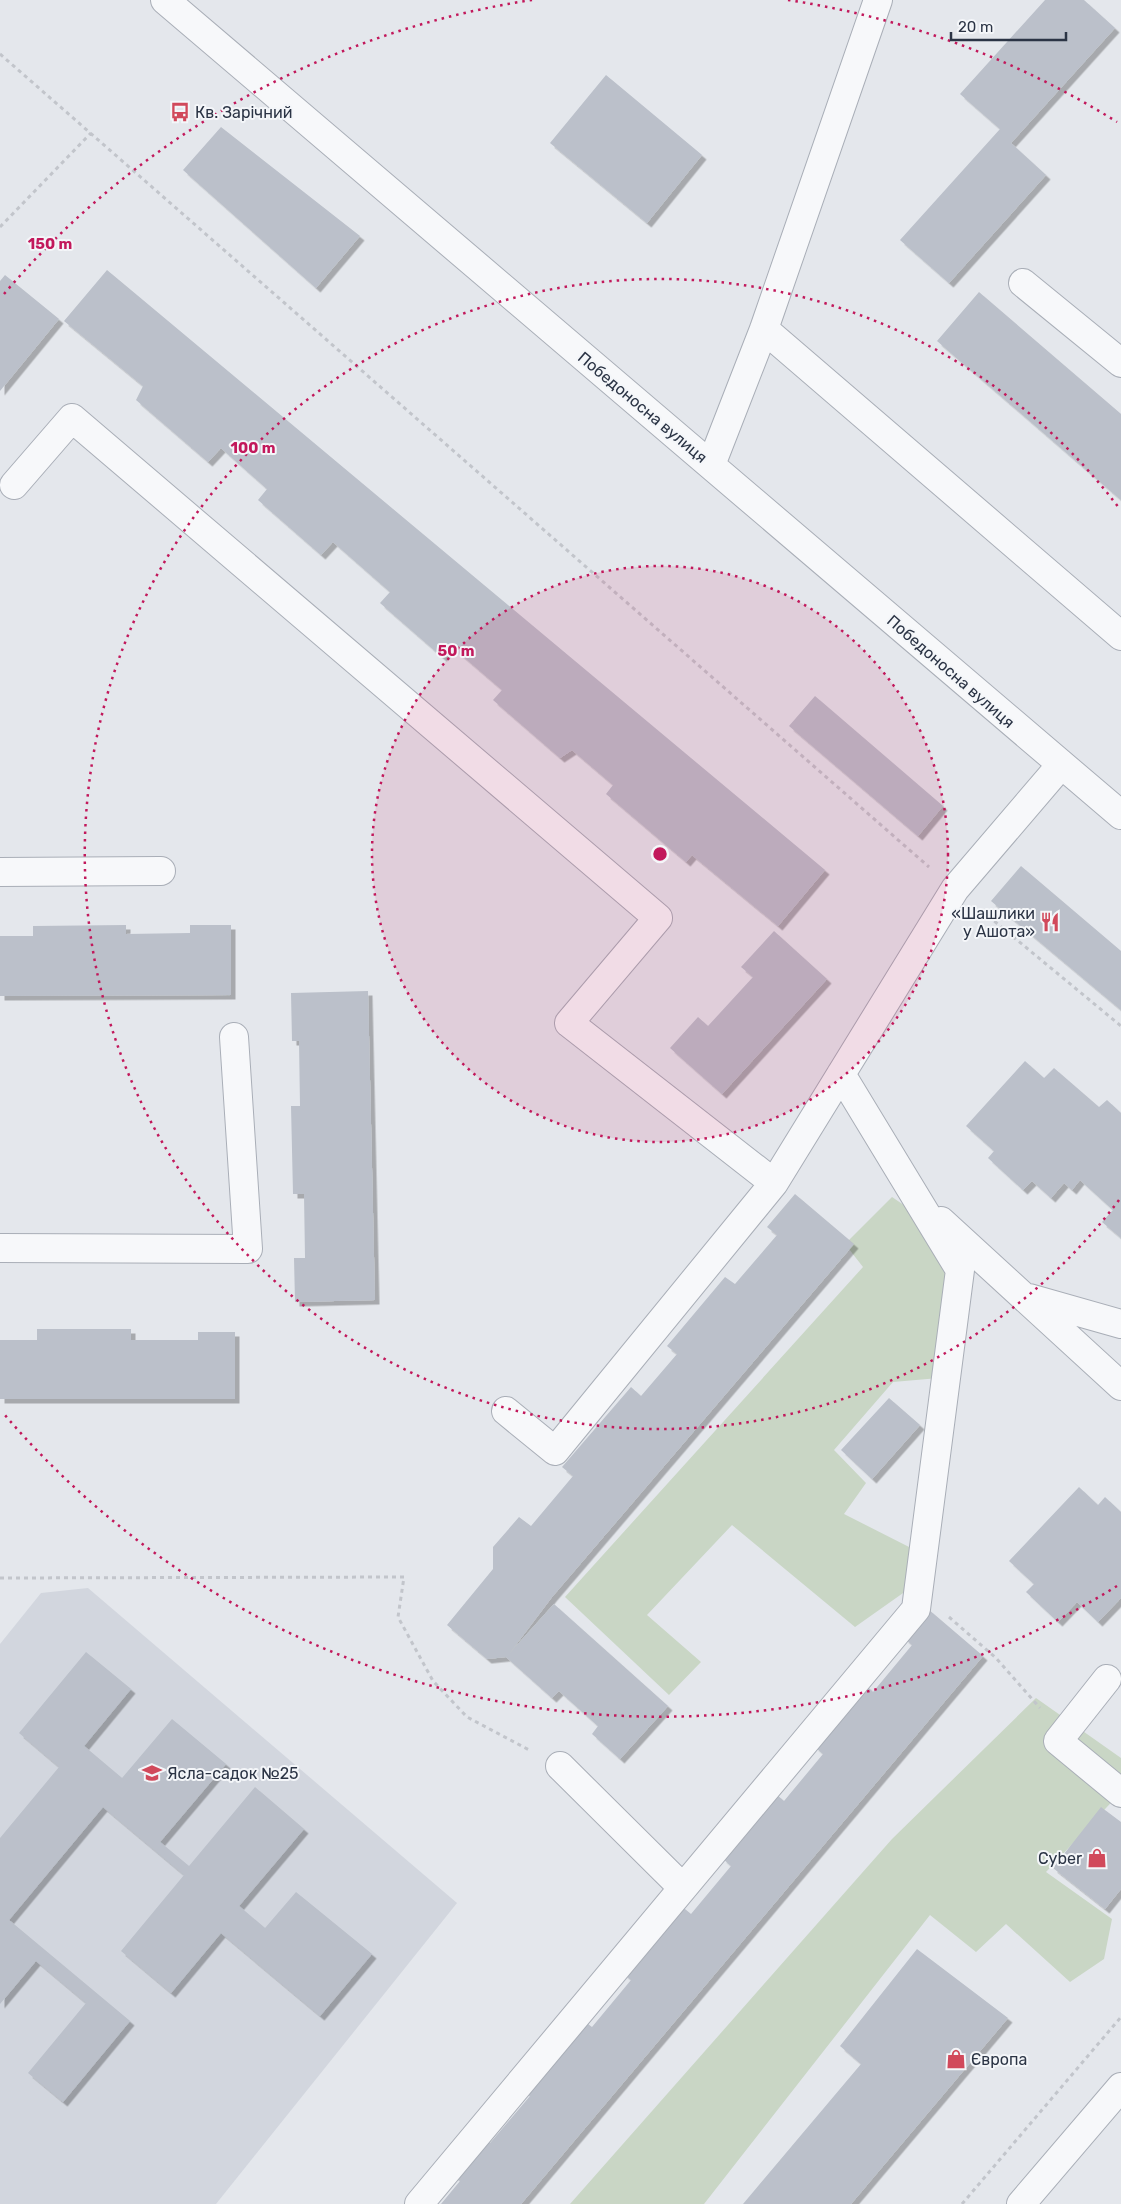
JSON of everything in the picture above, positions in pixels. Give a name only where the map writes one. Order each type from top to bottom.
[{"type":"street","name":"Победоносна вулиця","points":[[165,0],[1121,815]]},
{"type":"street","points":[[711,465],[764,329],[878,0]]},
{"type":"street","points":[[1023,283],[1121,363]]},
{"type":"street","points":[[764,329],[1121,636]]},
{"type":"street","points":[[14,486],[72,418],[658,918],[569,1023],[774,1183]]},
{"type":"street","points":[[506,1410],[555,1451],[774,1183],[955,889],[1061,765]]},
{"type":"street","points":[[0,872],[161,871]]},
{"type":"street","points":[[0,1248],[248,1249],[234,1037]]},
{"type":"street","points":[[419,2204],[916,1609],[960,1270],[841,1074]]},
{"type":"street","points":[[918,1200],[1121,1386]]},
{"type":"street","points":[[1022,1296],[1121,1324]]},
{"type":"street","points":[[1106,1679],[1058,1741],[1121,1793]]},
{"type":"street","points":[[560,1766],[683,1888]]},
{"type":"street","points":[[1021,2204],[1121,2087]]},
{"type":"path","points":[[0,54],[955,889],[1121,1026]]},
{"type":"path","points":[[0,227],[91,133]]},
{"type":"path","points":[[0,1578],[404,1577],[398,1617],[434,1681],[468,1717],[560,1766]]},
{"type":"path","points":[[946,1614],[996,1658],[1042,1711]]},
{"type":"path","points":[[962,2204],[1121,2017]]},
{"type":"shaded area","name":"Ясла-садок №25","points":[[88,1588],[457,1903],[216,2204],[0,2204],[0,1644],[41,1593]]},
{"type":"green space","points":[[892,1197],[920,1216],[955,1270],[939,1378],[893,1382],[834,1450],[866,1483],[844,1514],[915,1550],[913,1586],[855,1627],[732,1525],[647,1615],[701,1662],[669,1695],[565,1597],[863,1267],[845,1244]]},
{"type":"green space","points":[[1036,1698],[1121,1758],[1121,1792],[1046,1872],[1112,1919],[1104,1959],[1070,1982],[1006,1924],[976,1952],[930,1915],[704,2204],[570,2204],[892,1839]]},
{"type":"building","points":[[1045,0],[1084,0],[1115,28],[1011,143],[1046,175],[949,283],[900,240],[1000,129],[960,94]]},
{"type":"building","points":[[606,75],[702,155],[647,223],[550,143]]},
{"type":"building","points":[[221,127],[360,236],[316,288],[183,170]]},
{"type":"building","points":[[107,270],[825,870],[778,926],[692,855],[686,862],[606,794],[613,785],[572,750],[560,758],[493,700],[502,690],[452,647],[442,657],[380,603],[390,592],[333,542],[321,555],[258,500],[267,489],[221,448],[208,462],[136,400],[143,386],[64,321]]},
{"type":"building","points":[[5,275],[59,319],[0,391],[0,281]]},
{"type":"building","points":[[979,292],[1121,414],[1121,500],[937,341]]},
{"type":"building","points":[[815,696],[943,806],[918,836],[789,726]]},
{"type":"building","points":[[1021,866],[1121,951],[1121,1010],[991,901]]},
{"type":"building","points":[[126,925],[126,934],[190,933],[190,925],[231,925],[231,995],[0,996],[0,936],[33,936],[33,926]]},
{"type":"building","points":[[774,931],[827,979],[722,1094],[670,1048],[698,1017],[708,1026],[753,977],[741,967]]},
{"type":"building","points":[[368,991],[375,1300],[295,1302],[294,1258],[305,1258],[304,1194],[293,1194],[291,1106],[300,1106],[299,1041],[292,1041],[291,993]]},
{"type":"building","points":[[1025,1061],[1044,1078],[1054,1068],[1099,1107],[1107,1100],[1121,1113],[1121,1238],[1102,1222],[1113,1210],[1080,1180],[1072,1190],[1064,1183],[1051,1198],[1032,1181],[1023,1190],[988,1158],[994,1151],[966,1126]]},
{"type":"building","points":[[795,1194],[854,1244],[552,1597],[509,1654],[554,1604],[668,1706],[620,1759],[592,1734],[598,1726],[559,1691],[552,1698],[506,1657],[487,1659],[447,1625],[493,1569],[493,1547],[519,1517],[531,1526],[573,1476],[562,1467],[631,1387],[641,1396],[677,1354],[667,1346],[725,1277],[735,1284],[777,1235],[767,1227]]},
{"type":"building","points":[[37,1329],[131,1329],[131,1340],[198,1340],[198,1332],[235,1332],[235,1399],[0,1399],[0,1340],[37,1340]]},
{"type":"building","points":[[889,1398],[920,1425],[872,1479],[841,1450]]},
{"type":"building","points":[[1079,1487],[1098,1505],[1105,1497],[1121,1512],[1121,1598],[1098,1622],[1077,1602],[1058,1622],[1026,1592],[1034,1584],[1009,1561]]},
{"type":"building","points":[[928,1609],[983,1656],[521,2204],[441,2204],[460,2181],[450,2172],[481,2135],[490,2143],[530,2096],[521,2088],[580,2018],[592,2027],[631,1980],[623,1973],[680,1905],[691,1914],[731,1866],[722,1858],[776,1794],[784,1801],[823,1754],[814,1746],[866,1685],[873,1692],[912,1645],[904,1638]]},
{"type":"building","points":[[86,1652],[131,1689],[84,1746],[122,1778],[172,1719],[226,1764],[160,1842],[189,1866],[255,1787],[304,1829],[239,1906],[265,1928],[296,1892],[372,1954],[320,2016],[221,1933],[171,1993],[121,1951],[184,1875],[103,1807],[9,1920],[130,2021],[63,2102],[28,2073],[86,2003],[36,1961],[0,2004],[0,1838],[59,1767],[19,1733]]},
{"type":"building","points":[[1101,1807],[1121,1822],[1121,1889],[1105,1909],[1053,1868]]},
{"type":"building","points":[[917,1949],[1008,2018],[851,2204],[743,2204],[861,2064],[840,2046]]},
{"type":"place","name":"Кв. Зарічний","points":[[180,112]]},
{"type":"place","name":"«Шашлики у Ашота»","points":[[1050,922]]},
{"type":"place","name":"Ясла-садок №25","points":[[152,1773]]},
{"type":"place","name":"Cyber","points":[[1097,1858]]},
{"type":"place","name":"Європа","points":[[956,2059]]}]
